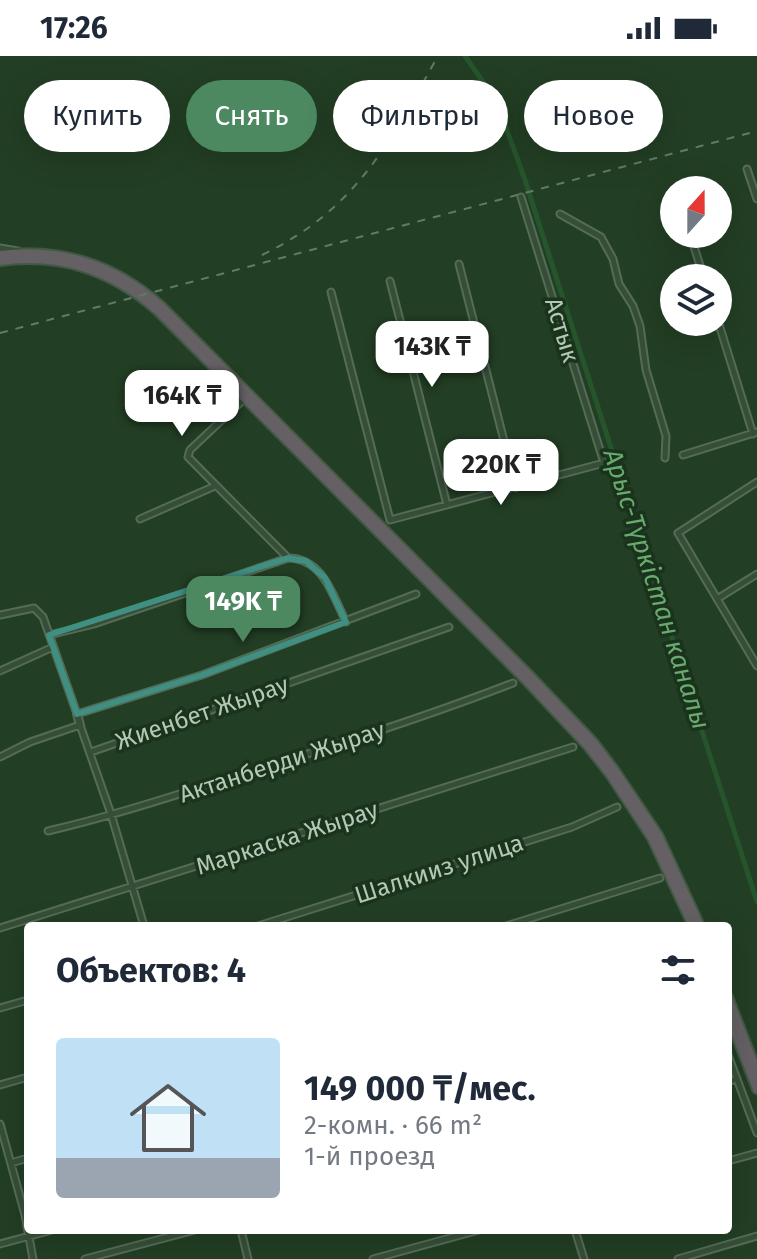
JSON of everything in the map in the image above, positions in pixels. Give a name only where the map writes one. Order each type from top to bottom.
[{"type":"highway","points":[[0,255],[26,252],[75,257],[114,272],[143,290],[188,332],[593,742],[658,835],[698,922]]},
{"type":"highway","points":[[0,261],[35,258],[74,263],[111,277],[157,310],[588,746],[652,838],[691,922]]},
{"type":"highway","points":[[732,1007],[757,1072]]},
{"type":"highway","points":[[732,1024],[757,1089]]},
{"type":"street","points":[[747,169],[757,199]]},
{"type":"street","name":"Астык","points":[[516,488],[604,463],[521,197]]},
{"type":"street","points":[[560,214],[601,237],[613,259],[619,284],[633,306],[640,326],[646,370],[666,436],[665,458]]},
{"type":"street","points":[[0,248],[26,252]]},
{"type":"street","points":[[331,292],[390,520],[516,488],[459,264]]},
{"type":"street","points":[[390,281],[447,505]]},
{"type":"street","points":[[683,455],[755,433],[723,336]]},
{"type":"street","points":[[245,398],[187,453],[188,457],[288,558]]},
{"type":"street","points":[[756,664],[678,533],[757,482]]},
{"type":"street","points":[[140,519],[215,486]]},
{"type":"street","points":[[49,635],[94,624],[288,558],[306,561],[325,578],[346,622]]},
{"type":"street","points":[[717,599],[757,574]]},
{"type":"street","points":[[77,714],[202,675],[416,594]]},
{"type":"street","points":[[0,615],[34,608],[43,617],[91,752],[143,922]]},
{"type":"street","name":"Жиенбет Жырау","points":[[91,752],[449,627]]},
{"type":"street","points":[[0,671],[53,647]]},
{"type":"street","name":"Актанберди Жырау","points":[[48,831],[98,819],[326,749],[513,683]]},
{"type":"street","points":[[0,757],[30,742],[80,725]]},
{"type":"street","name":"Маркаска Жырау","points":[[0,928],[573,747]]},
{"type":"street","name":"Шалкииз улица","points":[[271,922],[572,827],[617,807]]},
{"type":"street","points":[[519,922],[660,878]]},
{"type":"street","points":[[0,1008],[24,1001]]},
{"type":"street","points":[[732,1066],[757,1133]]},
{"type":"street","points":[[0,1085],[24,1078]]},
{"type":"street","points":[[732,1080],[737,1079]]},
{"type":"street","points":[[0,1124],[24,1211]]},
{"type":"street","points":[[732,1160],[757,1153]]},
{"type":"street","points":[[11,1163],[24,1159]]},
{"type":"street","points":[[0,1244],[36,1234]]},
{"type":"street","points":[[85,1259],[180,1234]]},
{"type":"street","points":[[242,1234],[248,1259]]},
{"type":"street","points":[[373,1259],[464,1234]]},
{"type":"street","points":[[576,1234],[584,1259]]},
{"type":"street","points":[[28,1236],[33,1259]]},
{"type":"street","points":[[678,1259],[757,1236]]},
{"type":"highlighted area","points":[[288,558],[306,561],[325,578],[346,622],[202,675],[77,714],[49,635]]},
{"type":"waterway","name":"Арыс-Түркістан каналы","points":[[465,56],[496,100],[524,177],[757,902]]},
{"type":"railway","points":[[262,255],[295,237],[347,195],[386,145],[438,56]]},
{"type":"railway","points":[[0,333],[757,131]]}]
